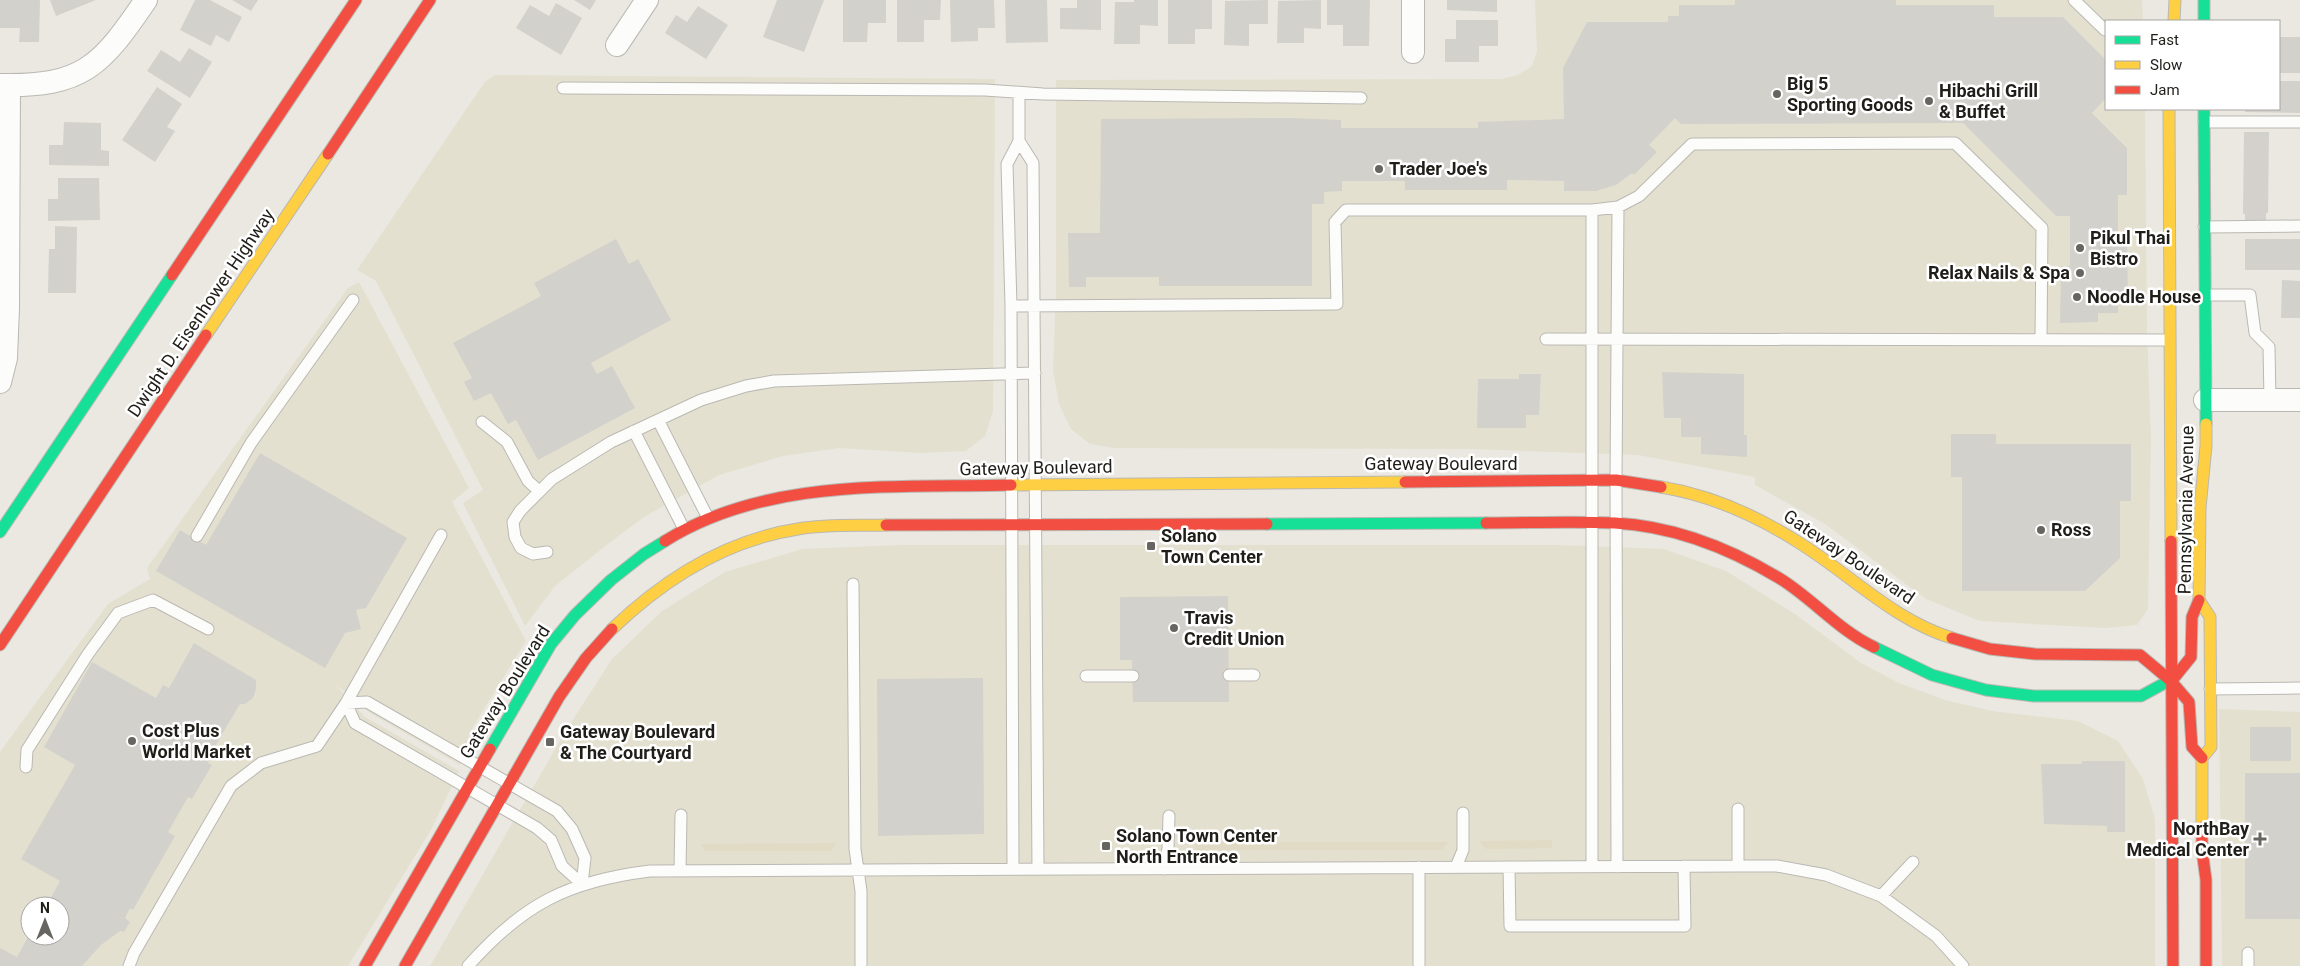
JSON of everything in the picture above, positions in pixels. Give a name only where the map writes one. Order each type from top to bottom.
[{"type":"main road","points":[[0,532],[356,0]]},
{"type":"main road","name":"Dwight D. Eisenhower Highway","points":[[0,645],[430,0]]},
{"type":"main road","points":[[2174,20],[2175,0]]},
{"type":"main road","points":[[2204,0],[2204,20]]},
{"type":"main road","name":"Pennsylvania Avenue","points":[[2169,110],[2173,966]]},
{"type":"main road","name":"Pennsylvania Avenue","points":[[2204,110],[2204,295],[2194,403],[2206,446],[2200,508],[2199,600],[2210,617],[2211,747],[2202,758],[2202,850],[2206,880],[2206,966]]},
{"type":"main road","points":[[2169,256],[2182,276]]},
{"type":"main road","points":[[2170,427],[2194,403]]},
{"type":"main road","name":"Gateway Boulevard","points":[[365,966],[551,644],[575,615],[611,580],[644,554],[684,529],[708,518],[789,495],[837,490],[1036,485],[1591,480],[1616,480],[1671,489],[1711,500],[1753,516],[1800,542],[1892,610],[1943,635],[1990,649],[2034,654],[2140,655],[2171,681],[2190,702],[2192,747],[2202,758]]},
{"type":"main road","points":[[405,966],[565,688],[598,643],[634,606],[677,575],[720,552],[759,538],[796,529],[832,526],[1591,523],[1656,529],[1702,540],[1752,562],[1787,583],[1829,618],[1868,645],[1932,675],[1986,690],[2034,696],[2141,696],[2171,681],[2191,657],[2192,617],[2199,600]]},
{"type":"street","points":[[0,382],[6,358],[4,308],[4,85],[45,84],[78,75],[108,52],[146,0]]},
{"type":"street","points":[[617,45],[647,0]]},
{"type":"street","points":[[1414,0],[1414,52]]},
{"type":"street","points":[[2194,403],[2300,400]]},
{"type":"lane","points":[[2074,0],[2105,30]]},
{"type":"lane","points":[[563,88],[985,90],[1019,93],[1361,98]]},
{"type":"lane","points":[[1013,869],[1011,306],[1007,164],[1019,141],[1019,93]]},
{"type":"lane","points":[[2204,122],[2300,122]]},
{"type":"lane","points":[[1019,141],[1033,163],[1038,869]]},
{"type":"lane","points":[[1011,306],[1337,304],[1335,222],[1346,210],[1592,210],[1618,207],[1639,196],[1692,144],[1955,143],[2042,228],[2041,340]]},
{"type":"lane","points":[[1617,867],[1616,480],[1618,207]]},
{"type":"lane","points":[[1592,210],[1592,866]]},
{"type":"lane","points":[[2204,227],[2300,226]]},
{"type":"lane","points":[[2204,295],[2250,295],[2255,333],[2269,347],[2270,400]]},
{"type":"lane","points":[[197,536],[251,443],[353,300]]},
{"type":"lane","points":[[1546,339],[2169,340]]},
{"type":"lane","points":[[547,552],[533,554],[521,548],[515,537],[513,522],[520,511],[552,478],[611,442],[701,400],[746,386],[774,381],[1035,373]]},
{"type":"lane","points":[[658,420],[708,518]]},
{"type":"lane","points":[[482,422],[507,442],[528,481],[539,491]]},
{"type":"lane","points":[[634,431],[684,529]]},
{"type":"lane","points":[[129,966],[134,954],[231,786],[261,763],[317,746],[346,703],[441,535]]},
{"type":"lane","points":[[853,584],[855,849],[861,891],[861,966]]},
{"type":"lane","points":[[26,767],[28,750],[88,654],[118,613],[153,600],[208,629]]},
{"type":"lane","points":[[1229,675],[1254,675]]},
{"type":"lane","points":[[1086,676],[1133,676]]},
{"type":"lane","points":[[2210,689],[2300,688]]},
{"type":"lane","points":[[346,703],[367,702],[557,811],[572,829],[585,858],[582,884]]},
{"type":"lane","points":[[346,703],[355,723],[537,828],[550,840],[562,866],[582,884]]},
{"type":"lane","points":[[1738,810],[1738,866]]},
{"type":"lane","points":[[1456,867],[1463,850],[1463,813]]},
{"type":"lane","points":[[680,871],[681,815]]},
{"type":"lane","points":[[1164,869],[1168,848],[1169,816]]},
{"type":"lane","points":[[1881,896],[1914,862]]},
{"type":"lane","points":[[468,966],[493,938],[525,913],[561,892],[612,875],[650,871],[1592,866],[1777,866],[1826,875],[1881,896],[1936,936],[1963,966]]},
{"type":"lane","points":[[1509,867],[1510,926],[1685,926],[1684,866]]},
{"type":"lane","points":[[1419,868],[1419,966]]},
{"type":"lane","points":[[2248,953],[2248,966]]},
{"type":"shaded area","points":[[1535,0],[2142,0],[2143,20],[2105,20],[2105,110],[2145,110],[2147,331],[2151,439],[2148,609],[2137,625],[2105,628],[1980,621],[1926,599],[1825,524],[1755,485],[1755,477],[1638,455],[1472,449],[1115,448],[1090,444],[1071,429],[1059,404],[1053,371],[1056,292],[1056,80],[1502,79],[1518,75],[1532,66],[1537,51]]},
{"type":"shaded area","points":[[494,75],[995,79],[993,411],[985,436],[966,451],[921,453],[840,448],[783,456],[719,475],[644,517],[613,540],[555,586],[525,626],[463,503],[483,490],[376,281],[357,270],[484,83]]},
{"type":"shaded area","points":[[359,282],[469,488],[452,502],[526,641],[473,727],[460,765],[370,713],[334,683],[365,717],[459,771],[432,828],[348,966],[0,966],[0,752],[108,604],[150,579],[147,568],[348,288]]},
{"type":"shaded area","name":"Solano Town Center","points":[[899,545],[1558,545],[1664,549],[1726,571],[1795,614],[1861,663],[1899,683],[1945,700],[1992,711],[2078,721],[2118,741],[2143,779],[2155,819],[2155,966],[430,966],[565,732],[612,659],[662,611],[725,572],[802,549]]},
{"type":"shaded area","name":"NorthBay Medical Center","points":[[2219,709],[2300,712],[2300,966],[2222,966]]},
{"type":"shaded area","points":[[1552,840],[1552,848],[1486,849],[1479,841]]},
{"type":"shaded area","points":[[1195,842],[1450,842],[1441,850],[1195,850]]},
{"type":"shaded area","points":[[836,843],[831,851],[706,851],[700,844]]},
{"type":"building","points":[[0,0],[40,0],[39,42],[19,42],[20,28],[0,28]]},
{"type":"building","points":[[50,0],[96,0],[56,16]]},
{"type":"building","points":[[195,0],[210,0],[242,17],[229,42],[216,35],[211,46],[180,30]]},
{"type":"building","points":[[232,0],[258,0],[251,11]]},
{"type":"building","points":[[574,0],[596,0],[590,10]]},
{"type":"building","points":[[777,0],[824,0],[804,52],[763,37]]},
{"type":"building","points":[[843,0],[886,0],[886,23],[868,23],[867,42],[843,42]]},
{"type":"building","points":[[897,0],[941,0],[940,20],[924,20],[924,42],[897,42]]},
{"type":"building","points":[[950,0],[994,0],[995,28],[978,28],[978,41],[951,42]]},
{"type":"building","points":[[1005,0],[1047,0],[1048,42],[1006,43]]},
{"type":"building","points":[[1077,0],[1101,0],[1101,30],[1060,29],[1060,8],[1077,8]]},
{"type":"building","points":[[1134,0],[1158,0],[1158,26],[1140,25],[1140,44],[1114,44],[1115,2],[1134,2]]},
{"type":"building","points":[[1168,0],[1212,0],[1212,29],[1195,29],[1195,44],[1168,44]]},
{"type":"building","points":[[1268,0],[1268,24],[1249,24],[1249,46],[1224,45],[1225,1]]},
{"type":"building","points":[[1321,0],[1321,29],[1304,28],[1304,43],[1277,43],[1278,1]]},
{"type":"building","points":[[1327,0],[1370,0],[1369,46],[1343,46],[1343,25],[1327,25]]},
{"type":"building","points":[[1447,0],[1497,0],[1497,12],[1447,10]]},
{"type":"building","points":[[1735,0],[1896,0],[1896,5],[1994,5],[1994,17],[2063,17],[2105,59],[2105,99],[2092,113],[2127,148],[2127,195],[2118,195],[2118,234],[2127,234],[2128,304],[2118,304],[2118,313],[2098,313],[2098,322],[2060,323],[2061,266],[2070,266],[2070,216],[2056,216],[1963,123],[1681,124],[1675,118],[1649,145],[1657,152],[1634,175],[1632,173],[1616,185],[1596,191],[1564,191],[1564,181],[1507,180],[1507,190],[1405,190],[1405,181],[1342,181],[1342,191],[1324,192],[1324,204],[1312,204],[1312,286],[1159,286],[1159,277],[1086,277],[1086,287],[1069,287],[1068,233],[1100,233],[1101,119],[1292,118],[1341,120],[1341,128],[1478,128],[1478,122],[1564,119],[1563,68],[1587,22],[1668,22],[1668,16],[1679,16],[1679,5],[1735,5]]},
{"type":"building","points":[[556,3],[582,18],[561,55],[516,28],[530,5],[549,16]]},
{"type":"building","points":[[698,6],[728,25],[706,59],[665,33],[676,15],[687,22]]},
{"type":"building","points":[[1456,20],[1498,20],[1498,46],[1479,46],[1479,62],[1445,62],[1445,39],[1456,39]]},
{"type":"building","points":[[2280,37],[2300,37],[2300,73],[2280,73]]},
{"type":"building","points":[[189,48],[212,62],[190,98],[147,71],[161,50],[180,62]]},
{"type":"building","points":[[2280,81],[2300,81],[2300,113],[2245,112],[2245,110],[2280,110]]},
{"type":"building","points":[[157,87],[182,104],[167,127],[175,131],[155,162],[122,140]]},
{"type":"building","points":[[64,122],[101,123],[101,150],[109,151],[109,166],[49,165],[49,145],[63,145]]},
{"type":"building","points":[[2244,132],[2269,132],[2268,213],[2266,213],[2266,220],[2245,220],[2245,214],[2243,214]]},
{"type":"building","points":[[58,178],[99,178],[100,220],[48,221],[48,199],[58,199]]},
{"type":"building","points":[[55,226],[77,227],[76,293],[48,293],[49,249],[55,249]]},
{"type":"building","points":[[616,239],[629,264],[638,259],[671,320],[591,363],[597,374],[612,366],[635,408],[538,460],[516,420],[508,424],[491,393],[474,401],[464,382],[472,378],[453,343],[541,296],[534,283]]},
{"type":"building","points":[[2245,239],[2300,239],[2300,270],[2245,270]]},
{"type":"building","points":[[2282,280],[2300,281],[2300,318],[2281,318]]},
{"type":"building","points":[[1662,372],[1744,374],[1744,435],[1747,435],[1747,457],[1701,454],[1701,437],[1681,437],[1681,418],[1664,418]]},
{"type":"building","points":[[1519,374],[1541,374],[1539,415],[1526,415],[1526,428],[1477,428],[1478,379],[1519,379]]},
{"type":"building","name":"Ross","points":[[1951,434],[1996,434],[1996,444],[2131,444],[2131,501],[2120,501],[2120,558],[2085,591],[1962,591],[1962,477],[1951,477]]},
{"type":"building","points":[[260,453],[407,538],[366,608],[356,610],[361,629],[345,633],[325,668],[156,571],[180,530],[206,545]]},
{"type":"building","name":"Travis Credit Union","points":[[1228,596],[1229,702],[1133,702],[1132,660],[1120,660],[1120,597]]},
{"type":"building","points":[[194,643],[256,680],[253,698],[245,704],[240,704],[214,748],[208,763],[212,765],[192,799],[188,797],[168,832],[175,836],[133,910],[130,908],[125,918],[130,922],[124,932],[120,931],[101,945],[82,966],[0,966],[0,948],[17,957],[23,946],[70,946],[70,896],[52,896],[60,881],[21,859],[75,765],[44,747],[92,662],[156,698],[163,685],[169,688]]},
{"type":"building","points":[[983,678],[984,834],[878,836],[877,679]]},
{"type":"building","points":[[2250,727],[2291,727],[2291,761],[2250,761]]},
{"type":"building","points":[[2082,761],[2125,761],[2125,832],[2107,832],[2107,826],[2044,824],[2041,764],[2082,764]]},
{"type":"building","points":[[2245,773],[2300,773],[2300,919],[2245,919]]},
{"type":"traffic: fast","points":[[2204,0],[2204,20]]},
{"type":"traffic: fast","points":[[2204,110],[2206,424]]},
{"type":"traffic: fast","points":[[0,532],[172,275]]},
{"type":"traffic: fast","points":[[1267,524],[1486,523]]},
{"type":"traffic: fast","points":[[490,749],[551,644],[575,615],[611,580],[644,554],[665,541]]},
{"type":"traffic: fast","points":[[1874,647],[1932,675],[1986,690],[2034,696],[2141,696],[2174,678]]},
{"type":"traffic: slow","points":[[2174,20],[2175,0]]},
{"type":"traffic: slow","points":[[2169,110],[2171,541]]},
{"type":"traffic: slow","points":[[206,335],[328,154]]},
{"type":"traffic: slow","points":[[2202,827],[2202,758],[2211,747],[2210,617],[2199,600],[2200,508],[2206,446],[2206,424]]},
{"type":"traffic: slow","points":[[1011,485],[1405,482]]},
{"type":"traffic: slow","points":[[1661,487],[1697,495],[1750,515],[1798,542],[1910,620],[1952,638]]},
{"type":"traffic: slow","points":[[612,629],[652,594],[674,579],[697,565],[746,542],[771,534],[809,527],[886,525]]},
{"type":"traffic: jam","points":[[172,275],[356,0]]},
{"type":"traffic: jam","points":[[328,154],[430,0]]},
{"type":"traffic: jam","points":[[0,645],[206,335]]},
{"type":"traffic: jam","points":[[1405,482],[1616,480],[1661,487]]},
{"type":"traffic: jam","points":[[665,541],[704,520],[746,506],[789,496],[833,490],[878,487],[1011,485]]},
{"type":"traffic: jam","points":[[1486,523],[1615,523],[1658,529],[1700,540],[1740,557],[1779,578],[1849,632],[1874,647]]},
{"type":"traffic: jam","points":[[886,525],[1267,524]]},
{"type":"traffic: jam","points":[[2171,541],[2173,966]]},
{"type":"traffic: jam","points":[[2174,678],[2191,657],[2192,617],[2199,600]]},
{"type":"traffic: jam","points":[[405,966],[559,697],[586,658],[612,629]]},
{"type":"traffic: jam","points":[[1952,638],[1990,649],[2035,654],[2140,655],[2171,681],[2189,702],[2192,747],[2202,758]]},
{"type":"traffic: jam","points":[[365,966],[490,749]]},
{"type":"traffic: jam","points":[[2202,827],[2202,850],[2206,880],[2206,966]]},
{"type":"place","name":"Big 5 Sporting Goods","points":[[1777,94]]},
{"type":"place","name":"Hibachi Grill & Buffet","points":[[1929,101]]},
{"type":"place","name":"Trader Joe's","points":[[1379,169]]},
{"type":"place","name":"Pikul Thai Bistro","points":[[2080,248]]},
{"type":"place","name":"Relax Nails & Spa","points":[[2080,273]]},
{"type":"place","name":"Noodle House","points":[[2077,297]]},
{"type":"place","name":"Ross","points":[[2041,530]]},
{"type":"place","name":"Solano Town Center","points":[[1151,546]]},
{"type":"place","name":"Travis Credit Union","points":[[1174,628]]},
{"type":"place","name":"Cost Plus World Market","points":[[132,741]]},
{"type":"place","name":"Gateway Boulevard & The Courtyard","points":[[550,742]]},
{"type":"place","name":"NorthBay Medical Center","points":[[2260,839]]},
{"type":"place","name":"Solano Town Center North Entrance","points":[[1106,846]]}]
